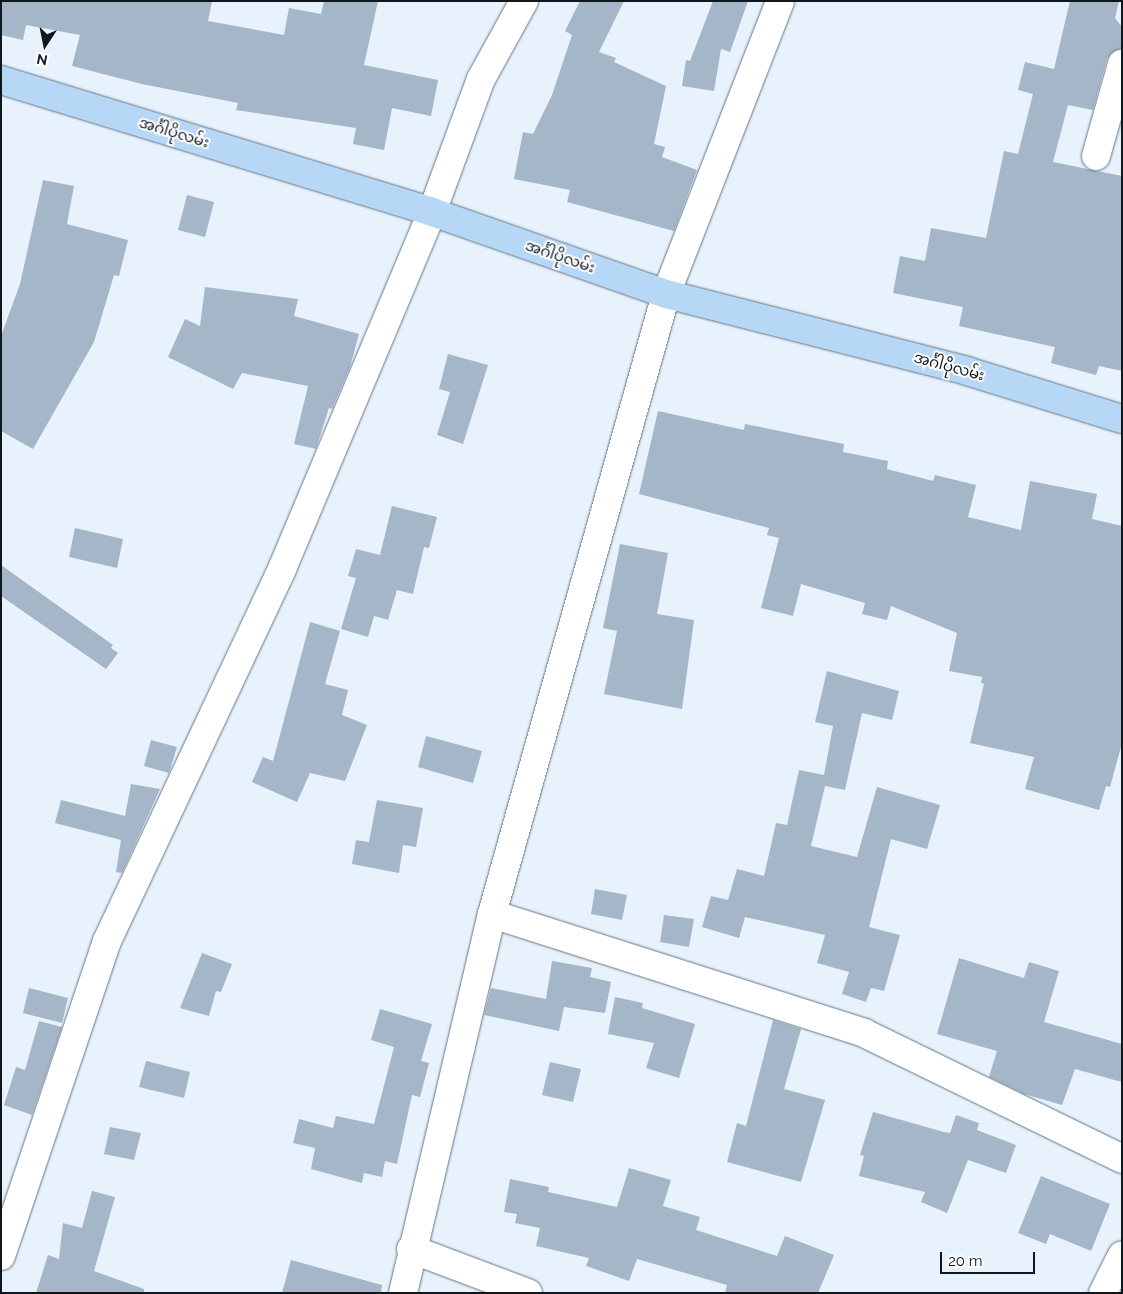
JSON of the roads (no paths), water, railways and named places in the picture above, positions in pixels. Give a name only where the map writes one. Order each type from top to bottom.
[{"type":"main road","name":"အင်္ဂါပိုလမ်း","points":[[1,80],[432,212],[666,294],[967,371],[1122,419]]},
{"type":"street","points":[[1,1256],[107,941],[282,569],[432,212],[481,79],[524,1]]},
{"type":"street","points":[[403,1293],[411,1249],[492,914],[666,294],[780,1]]},
{"type":"street","points":[[1096,156],[1122,64]]},
{"type":"street","points":[[492,914],[864,1033],[1122,1159]]},
{"type":"street","points":[[411,1249],[528,1293]]},
{"type":"street","points":[[1103,1293],[1122,1255]]}]
